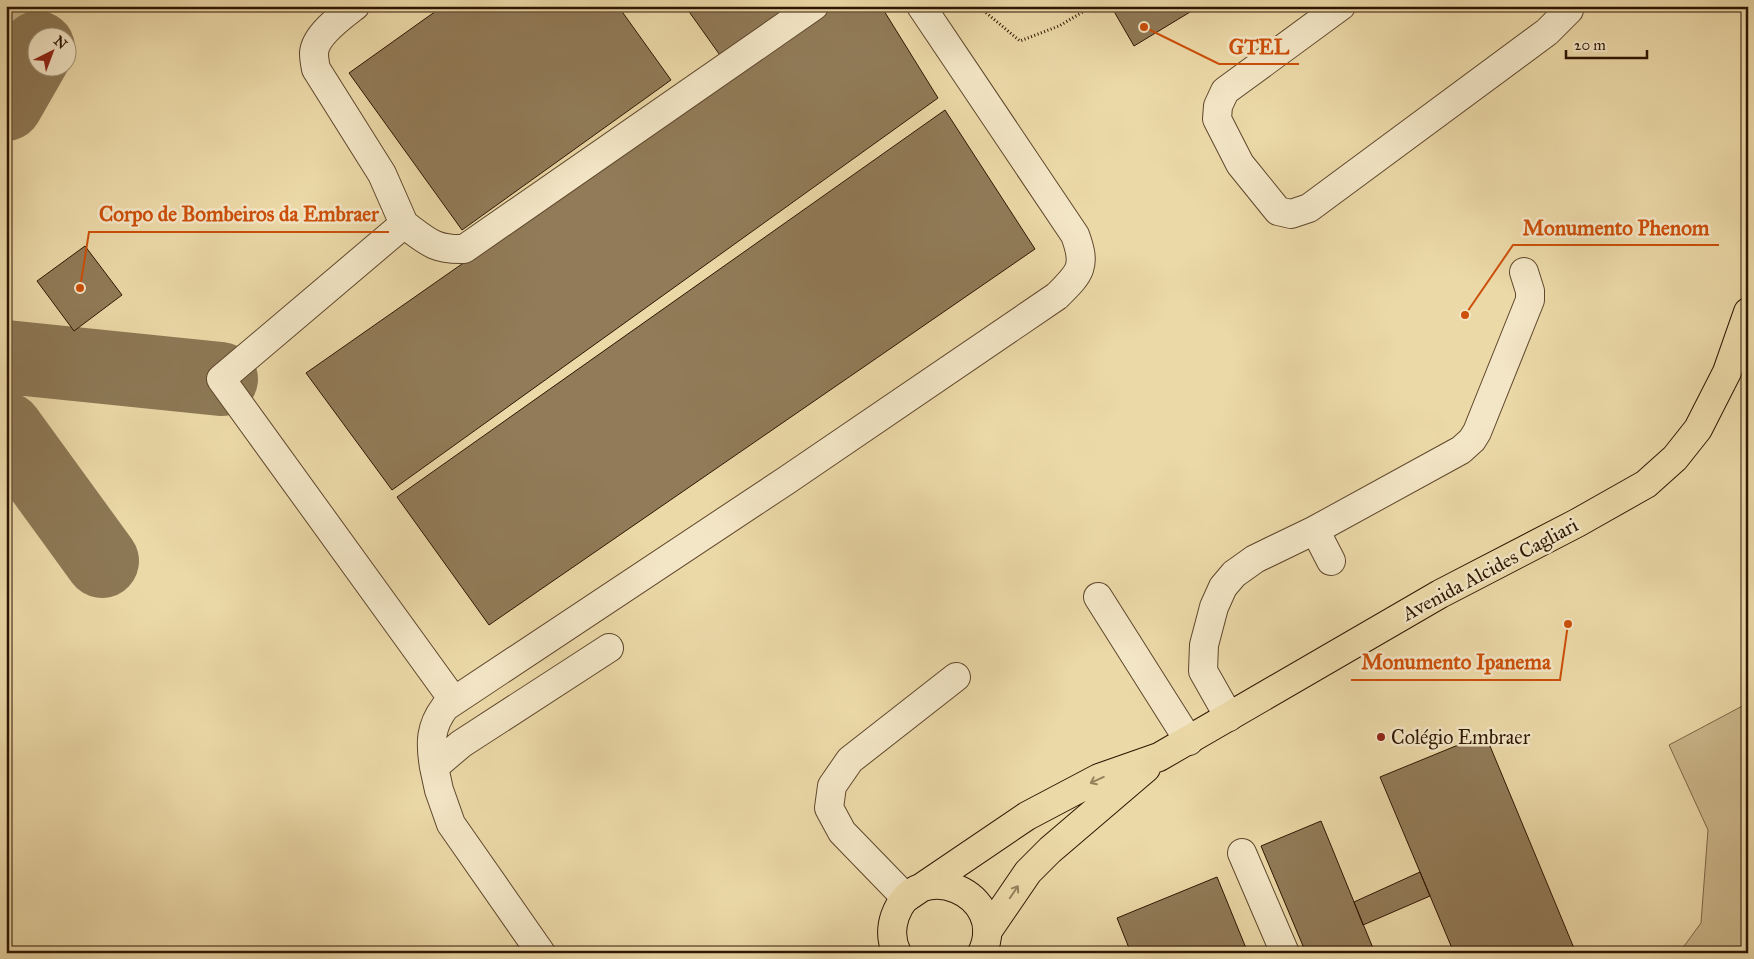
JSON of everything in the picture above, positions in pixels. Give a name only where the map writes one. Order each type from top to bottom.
[{"type":"main road","name":"Avenida Alcides Cagliari","points":[[985,946],[1028,872],[1050,850],[1159,758],[1440,594],[1577,523],[1646,484],[1675,458],[1698,429],[1726,372],[1748,312]]},
{"type":"main road","name":"Avenida Alcides Cagliari","points":[[906,898],[1027,816],[1099,778],[1159,758]]},
{"type":"main road","points":[[889,947],[897,909],[906,898],[917,890],[930,885],[945,884],[958,888],[971,896],[979,907],[985,919],[985,946]]},
{"type":"lane","points":[[355,6],[334,21],[323,34],[314,51],[316,69],[382,174],[404,224],[432,245],[448,249],[464,249],[814,6]]},
{"type":"lane","points":[[541,953],[451,824],[439,790],[430,746],[437,718],[445,707],[1057,296],[1078,275],[1082,252],[1075,234],[920,6]]},
{"type":"lane","points":[[1341,6],[1225,91],[1218,106],[1217,119],[1240,164],[1278,210],[1291,214],[1309,208],[1539,38],[1570,6]]},
{"type":"lane","points":[[404,224],[221,379],[454,701]]},
{"type":"lane","points":[[1229,717],[1203,670],[1204,646],[1214,607],[1223,587],[1234,574],[1255,559],[1315,530],[1460,450],[1472,440],[1478,432],[1530,300],[1530,291],[1524,272]]},
{"type":"lane","points":[[1315,530],[1331,561]]},
{"type":"lane","points":[[1098,598],[1189,741]]},
{"type":"lane","points":[[434,767],[461,744],[609,648]]},
{"type":"lane","points":[[906,898],[842,832],[829,808],[832,786],[850,760],[956,677]]},
{"type":"lane","points":[[1242,853],[1285,953]]},
{"type":"path","points":[[978,6],[1020,41],[1059,26],[1093,6]]},
{"type":"shaded area","points":[[6,6],[30,6],[6,49]]},
{"type":"shaded area","points":[[1748,703],[1748,953],[1679,953],[1701,923],[1708,830],[1669,745]]},
{"type":"building","points":[[443,6],[618,6],[671,80],[462,230],[349,73]]},
{"type":"building","points":[[685,6],[794,6],[722,58]]},
{"type":"building","points":[[831,6],[881,6],[938,98],[392,490],[306,373]]},
{"type":"building","points":[[1115,6],[1200,6],[1134,46],[1112,8]]},
{"type":"building","points":[[945,110],[1035,249],[489,625],[397,497]]},
{"type":"building","points":[[85,246],[122,295],[74,331],[37,281]]},
{"type":"building","points":[[1485,734],[1576,953],[1454,953],[1380,777]]},
{"type":"building","points":[[1321,821],[1375,953],[1306,953],[1261,846]]},
{"type":"building","points":[[1420,872],[1430,896],[1363,925],[1354,902]]},
{"type":"building","points":[[1217,877],[1248,953],[1131,953],[1117,918]]},
{"type":"taxiway","points":[[6,104],[28,66]]},
{"type":"taxiway","points":[[6,357],[221,379]]},
{"type":"taxiway","points":[[6,429],[102,561]]},
{"type":"place","name":"GTEL","points":[[1144,27]]},
{"type":"place","name":"Corpo de Bombeiros da Embraer","points":[[80,288]]},
{"type":"place","name":"Monumento Phenom","points":[[1465,315]]},
{"type":"place","name":"Monumento Ipanema","points":[[1568,624]]},
{"type":"place","name":"Colégio Embraer","points":[[1381,737]]}]
